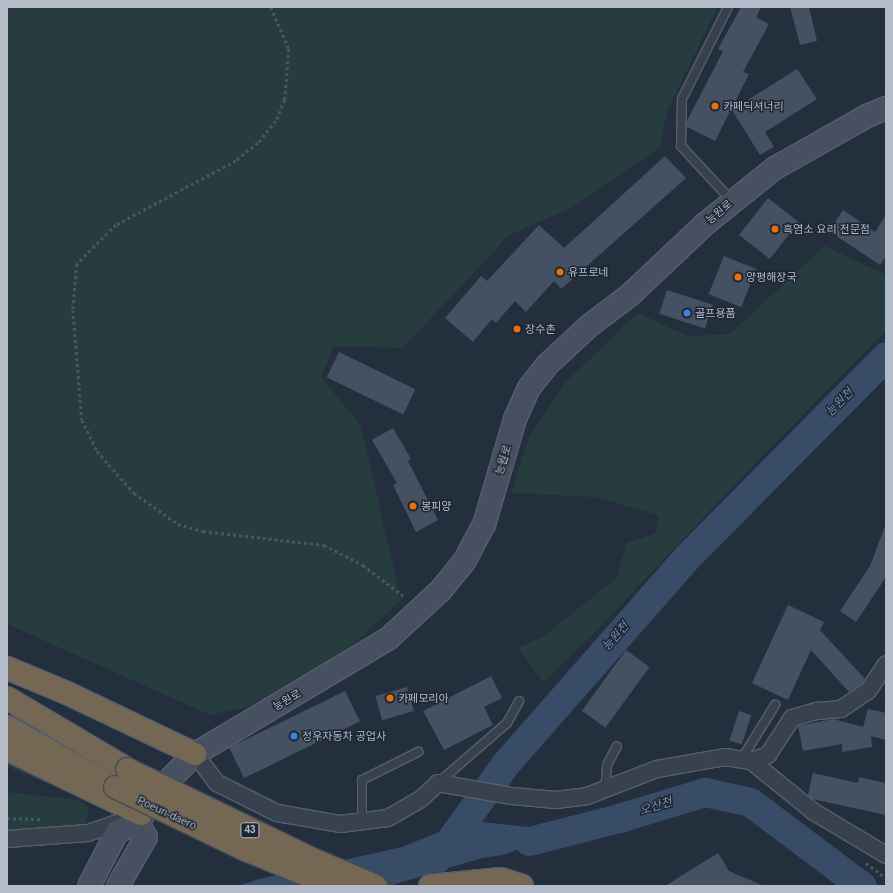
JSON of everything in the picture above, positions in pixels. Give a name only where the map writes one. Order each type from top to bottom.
[{"type":"highway","points":[[7,668],[81,700],[195,754]]},
{"type":"highway","name":"43","points":[[7,698],[128,769],[308,857],[376,886]]},
{"type":"highway","name":"Poeun-daero","points":[[7,727],[115,787],[241,848],[333,886]]},
{"type":"highway","points":[[7,749],[141,825]]},
{"type":"highway","points":[[430,886],[502,879],[522,886]]},
{"type":"street","name":"능원로","points":[[89,886],[117,832],[141,825],[170,779],[195,754],[353,662],[388,639],[420,611],[465,560],[484,525],[515,419],[529,388],[547,365],[589,326],[631,294],[732,202],[775,168],[886,108]]},
{"type":"street","points":[[195,754],[218,783],[277,813],[341,824],[388,818],[422,798],[439,783],[512,796],[556,800],[587,796],[657,769],[725,757],[746,760],[768,755],[792,718],[841,709],[868,691],[886,664]]},
{"type":"street","points":[[746,760],[814,812],[886,855]]},
{"type":"street","points":[[7,839],[88,833],[141,825],[118,886]]},
{"type":"lane","points":[[728,7],[682,99],[681,146],[732,202]]},
{"type":"lane","points":[[439,783],[507,723],[519,701]]},
{"type":"lane","points":[[746,760],[775,705]]},
{"type":"lane","points":[[605,790],[607,765],[617,746]]},
{"type":"lane","points":[[362,822],[362,780],[418,752]]},
{"type":"path","points":[[271,7],[289,49],[285,100],[276,121],[258,144],[236,161],[116,225],[77,264],[73,310],[82,420],[97,451],[134,492],[178,524],[204,531],[324,545],[363,565],[420,611]]},
{"type":"path","points":[[861,860],[886,878]]},
{"type":"green space","points":[[7,7],[718,7],[668,109],[659,148],[571,208],[509,235],[403,348],[334,346],[321,377],[361,426],[401,600],[348,649],[250,706],[210,715],[7,624]]},
{"type":"green space","points":[[825,246],[886,275],[886,331],[763,455],[593,634],[543,682],[518,648],[544,636],[616,578],[627,543],[656,533],[659,515],[594,497],[511,493],[529,437],[566,382],[638,313],[688,336],[730,334]]},
{"type":"green space","points":[[7,759],[74,795],[7,767]]},
{"type":"green space","points":[[7,792],[80,800],[89,808],[85,828],[7,831]]},
{"type":"water","points":[[482,822],[567,831],[503,855],[482,858],[389,886],[238,886],[259,879],[402,847],[449,828]]},
{"type":"building","points":[[741,7],[761,7],[756,17],[769,24],[743,72],[749,74],[715,141],[687,127],[687,121],[723,51],[718,49]]},
{"type":"building","points":[[790,7],[809,7],[817,41],[800,45]]},
{"type":"building","points":[[797,69],[817,99],[765,132],[774,147],[760,155],[732,110]]},
{"type":"building","points":[[665,156],[686,178],[561,289],[554,281],[526,312],[515,301],[496,323],[492,319],[473,342],[445,318],[481,276],[487,281],[539,225],[564,248]]},
{"type":"building","points":[[768,198],[799,222],[770,259],[739,235]]},
{"type":"building","points":[[843,210],[875,232],[886,215],[886,256],[880,265],[829,231]]},
{"type":"building","points":[[724,256],[756,269],[741,307],[709,294]]},
{"type":"building","points":[[667,290],[713,305],[705,329],[659,314]]},
{"type":"building","points":[[339,352],[415,389],[403,414],[327,377]]},
{"type":"building","points":[[393,428],[411,459],[408,461],[438,520],[416,532],[393,485],[397,483],[372,440]]},
{"type":"building","points":[[885,526],[886,577],[856,622],[840,611],[870,566]]},
{"type":"building","points":[[788,605],[824,622],[820,630],[865,679],[861,684],[849,692],[811,650],[788,700],[752,683]]},
{"type":"building","points":[[626,650],[649,667],[605,728],[582,711]]},
{"type":"building","points":[[491,676],[502,698],[484,707],[493,725],[444,750],[423,711]]},
{"type":"building","points":[[407,687],[414,711],[382,720],[375,696]]},
{"type":"building","points":[[345,691],[360,722],[244,778],[229,748]]},
{"type":"building","points":[[868,709],[886,713],[886,740],[871,736],[872,747],[842,752],[842,744],[803,751],[798,726],[833,719],[863,727]]},
{"type":"building","points":[[739,711],[751,715],[742,744],[729,740]]},
{"type":"building","points":[[813,773],[858,783],[859,777],[886,783],[886,815],[812,799],[808,795]]},
{"type":"building","points":[[718,853],[729,871],[764,886],[665,886]]},
{"type":"waterway","name":"능원천","points":[[437,858],[506,763],[688,556],[886,356]]},
{"type":"waterway","name":"오산천","points":[[529,841],[619,818],[705,792],[750,802],[862,886]]},
{"type":"place","name":"카페딕셔너리","points":[[715,106]]},
{"type":"place","name":"흑염소 요리 전문점","points":[[775,229]]},
{"type":"place","name":"유프로네","points":[[560,272]]},
{"type":"place","name":"양평해장국","points":[[738,277]]},
{"type":"place","name":"골프용품","points":[[687,313]]},
{"type":"place","name":"장수촌","points":[[517,329]]},
{"type":"place","name":"봉피양","points":[[413,506]]},
{"type":"place","name":"카페모리아","points":[[390,698]]},
{"type":"place","name":"정우자동차 공업사","points":[[294,736]]}]
